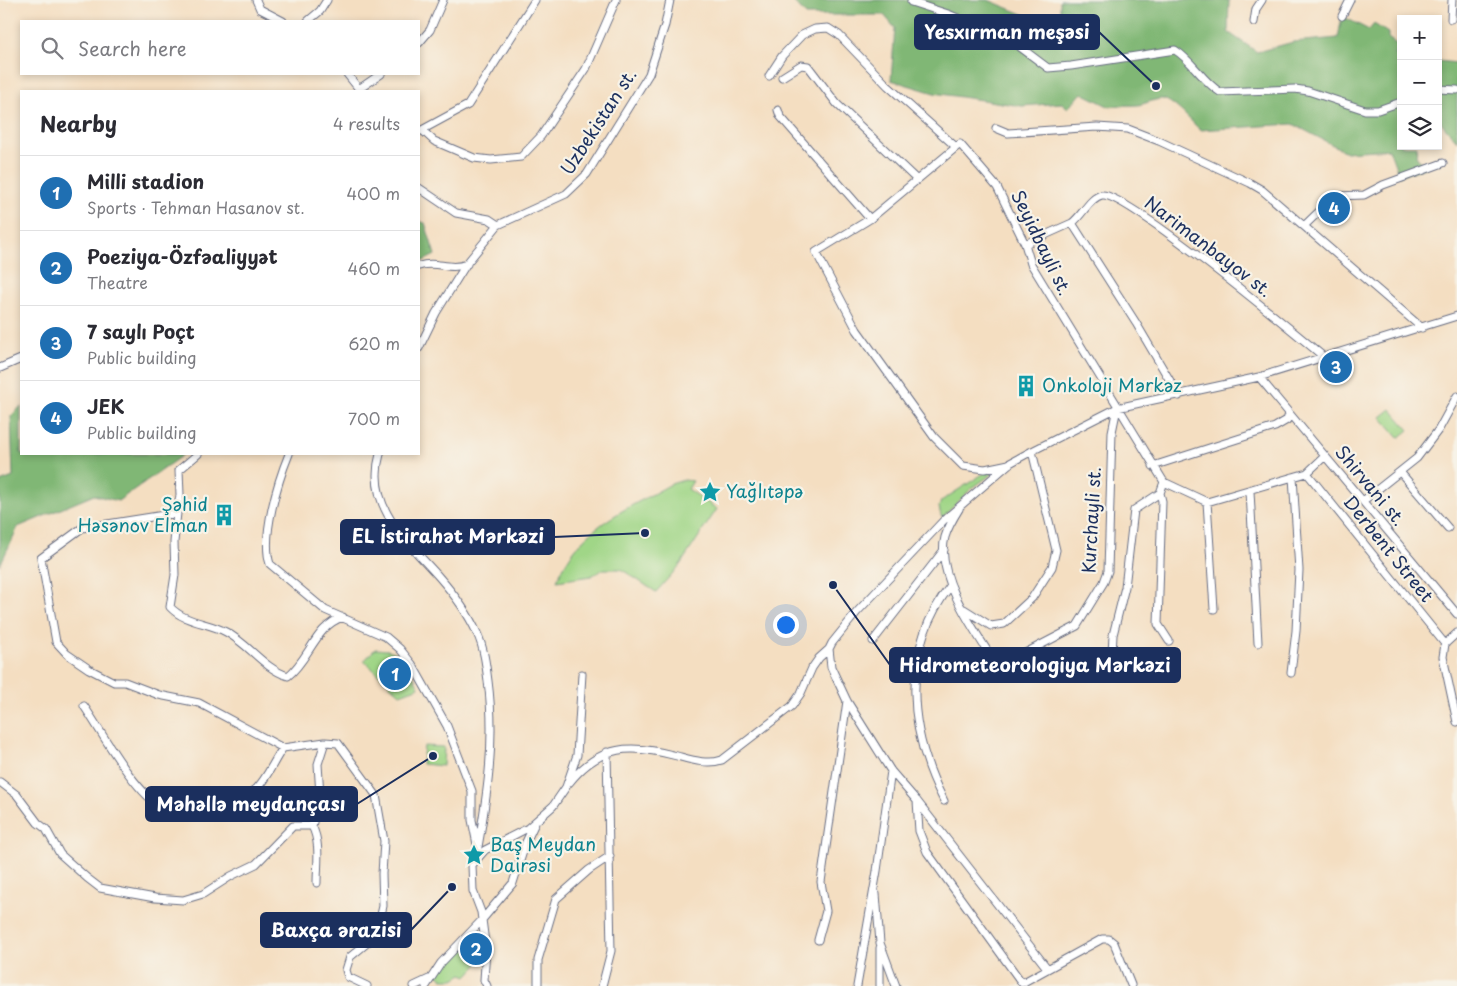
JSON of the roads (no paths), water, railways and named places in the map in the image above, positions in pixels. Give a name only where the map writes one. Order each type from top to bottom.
[{"type":"street","points":[[256,0],[260,9],[281,20]]},
{"type":"street","points":[[309,20],[320,11],[327,0]]},
{"type":"street","points":[[420,42],[430,30],[443,0]]},
{"type":"street","points":[[535,0],[468,105],[421,131],[434,141],[474,158],[491,160],[521,157],[541,136],[586,69],[616,0]]},
{"type":"street","name":"Uzbekistan st.","points":[[420,346],[436,313],[467,264],[498,225],[558,199],[573,189],[584,178],[649,74],[665,25],[670,0]]},
{"type":"street","points":[[912,0],[912,2],[948,14],[1012,41],[1048,68],[1175,50],[1188,58],[1212,87],[1220,92],[1295,89],[1308,91],[1366,110],[1378,110],[1397,103]]},
{"type":"street","points":[[1254,22],[1256,9],[1262,0]]},
{"type":"street","points":[[1342,16],[1350,0]]},
{"type":"street","points":[[1451,19],[1452,0]]},
{"type":"street","points":[[769,76],[782,56],[802,35],[815,28],[828,28],[839,35],[888,86],[956,147],[870,219],[816,252],[857,330],[934,438],[963,466],[985,469],[1010,464]]},
{"type":"street","points":[[782,77],[801,64],[808,66],[837,104],[917,180]]},
{"type":"street","points":[[348,75],[359,89],[380,75]]},
{"type":"street","points":[[1442,90],[1457,90]]},
{"type":"street","points":[[778,110],[780,116],[870,219]]},
{"type":"street","points":[[996,128],[1008,133],[1097,127],[1141,133],[1250,182],[1422,328]]},
{"type":"street","name":"Seyidbayli st.","points":[[956,147],[960,144],[998,187],[1026,244],[1031,264],[1117,408],[1164,482]]},
{"type":"street","points":[[1304,226],[1335,196],[1364,195],[1383,185],[1442,163]]},
{"type":"street","points":[[420,189],[456,213],[489,219],[498,225]]},
{"type":"street","name":"Narimanbayov st.","points":[[1026,244],[1072,223],[1081,216],[1097,196],[1104,195],[1118,199],[1159,226],[1324,357]]},
{"type":"street","points":[[1072,223],[1179,396]]},
{"type":"street","points":[[420,266],[433,264],[451,268],[467,264]]},
{"type":"street","points":[[476,858],[485,850],[528,828],[552,806],[579,770],[595,757],[607,752],[626,749],[649,750],[700,762],[713,763],[722,760],[788,710],[801,693],[819,658],[829,650],[857,612],[962,502],[1010,464],[1032,451],[1117,408],[1259,378],[1457,316]]},
{"type":"street","points":[[0,368],[20,359]]},
{"type":"street","name":"Shirvani st.","points":[[1259,378],[1457,614]]},
{"type":"street","points":[[1363,501],[1417,458],[1438,429],[1457,396]]},
{"type":"street","name":"Kurchayli st.","points":[[944,550],[951,585],[994,661],[1004,664],[1077,626],[1104,582],[1108,571],[1111,449],[1117,408]]},
{"type":"street","points":[[1153,466],[1275,428],[1286,420],[1289,414]]},
{"type":"street","points":[[964,609],[991,626],[1004,624],[1032,598],[1052,567],[1056,550],[1032,451]]},
{"type":"street","points":[[197,455],[179,470],[180,495],[174,542],[175,575],[170,607],[178,614],[232,635],[269,667],[288,676],[294,672],[314,642],[335,619],[343,616]]},
{"type":"street","points":[[289,455],[276,497],[267,542],[270,564],[325,610],[343,616],[386,638],[400,649],[421,680],[447,726],[472,791],[472,820],[478,849]]},
{"type":"street","points":[[380,455],[377,481],[384,510],[398,532],[448,588],[478,633],[484,654],[490,697],[492,751],[485,818],[476,858],[472,865],[471,880],[486,950],[484,980],[487,986]]},
{"type":"street","points":[[1111,672],[1113,635],[1125,587],[1134,510],[1160,492],[1164,482],[1207,502],[1307,473],[1325,456]]},
{"type":"street","points":[[1400,472],[1448,528]]},
{"type":"street","name":"Derbent Street","points":[[1307,473],[1445,644]]},
{"type":"street","points":[[1291,672],[1296,631],[1299,570],[1293,477]]},
{"type":"street","points":[[1250,491],[1258,644]]},
{"type":"street","points":[[1160,492],[1162,501],[1158,624],[1169,641]]},
{"type":"street","points":[[873,641],[944,550],[945,537],[962,502]]},
{"type":"street","points":[[1207,502],[1214,609]]},
{"type":"street","points":[[177,513],[82,528],[41,558],[52,631],[56,642],[67,654],[114,682],[125,682],[159,695],[199,703],[283,748],[325,742],[338,743],[376,795],[384,841],[383,906],[380,919],[367,943],[350,957],[346,970],[348,977],[367,986]]},
{"type":"street","points":[[944,801],[936,786],[919,733],[913,695],[922,639],[934,609],[951,585]]},
{"type":"street","points":[[1457,633],[1445,644],[1444,657],[1457,722]]},
{"type":"street","points":[[829,650],[831,667],[847,701],[891,771],[917,800],[1047,968]]},
{"type":"street","points":[[566,787],[576,755],[582,674]]},
{"type":"street","points":[[818,940],[826,911],[821,882],[847,701]]},
{"type":"street","points":[[84,706],[134,780],[157,804],[164,809],[176,813],[210,809],[244,797],[257,788],[283,748]]},
{"type":"street","points":[[317,883],[318,848],[312,826],[320,795],[318,764],[325,742]]},
{"type":"street","points":[[602,986],[611,951],[607,752]]},
{"type":"street","points":[[857,986],[875,886],[891,771]]},
{"type":"street","points":[[0,782],[17,794],[38,823],[46,829],[60,854],[87,878],[100,888],[148,897],[183,900],[203,894],[231,876],[256,864],[293,826],[312,826]]},
{"type":"street","points":[[917,800],[918,831],[927,852],[1022,983],[1102,939],[1109,939],[1114,943],[1131,985]]},
{"type":"street","points":[[414,986],[428,982],[441,963],[481,922],[513,883],[526,842],[538,818]]},
{"type":"street","points":[[538,986],[538,960],[556,899],[589,870],[610,856]]},
{"type":"street","points":[[875,886],[880,943],[880,986]]},
{"type":"street","points":[[880,943],[896,986]]},
{"type":"place","name":"Yesxırman meşəsi","points":[[1156,86]]},
{"type":"place","name":"JEK","points":[[1334,208]]},
{"type":"place","name":"7 saylı Poçt","points":[[1336,367]]},
{"type":"place","name":"Onkoloji Mərkəz","points":[[1026,386]]},
{"type":"place","name":"Yağlıtəpə","points":[[710,492]]},
{"type":"place","name":"Şəhid Həsənov Elman","points":[[224,515]]},
{"type":"place","name":"EL İstirahət Mərkəzi","points":[[645,533]]},
{"type":"place","name":"Hidrometeorologiya Mərkəzi","points":[[833,585]]},
{"type":"place","name":"Milli stadion","points":[[395,674]]},
{"type":"place","name":"Məhəllə meydançası","points":[[433,756]]},
{"type":"place","name":"Baş Meydan Dairəsi","points":[[474,855]]},
{"type":"place","name":"Baxça ərazisi","points":[[452,887]]},
{"type":"place","name":"Poeziya-Özfəaliyyət","points":[[476,949]]}]
